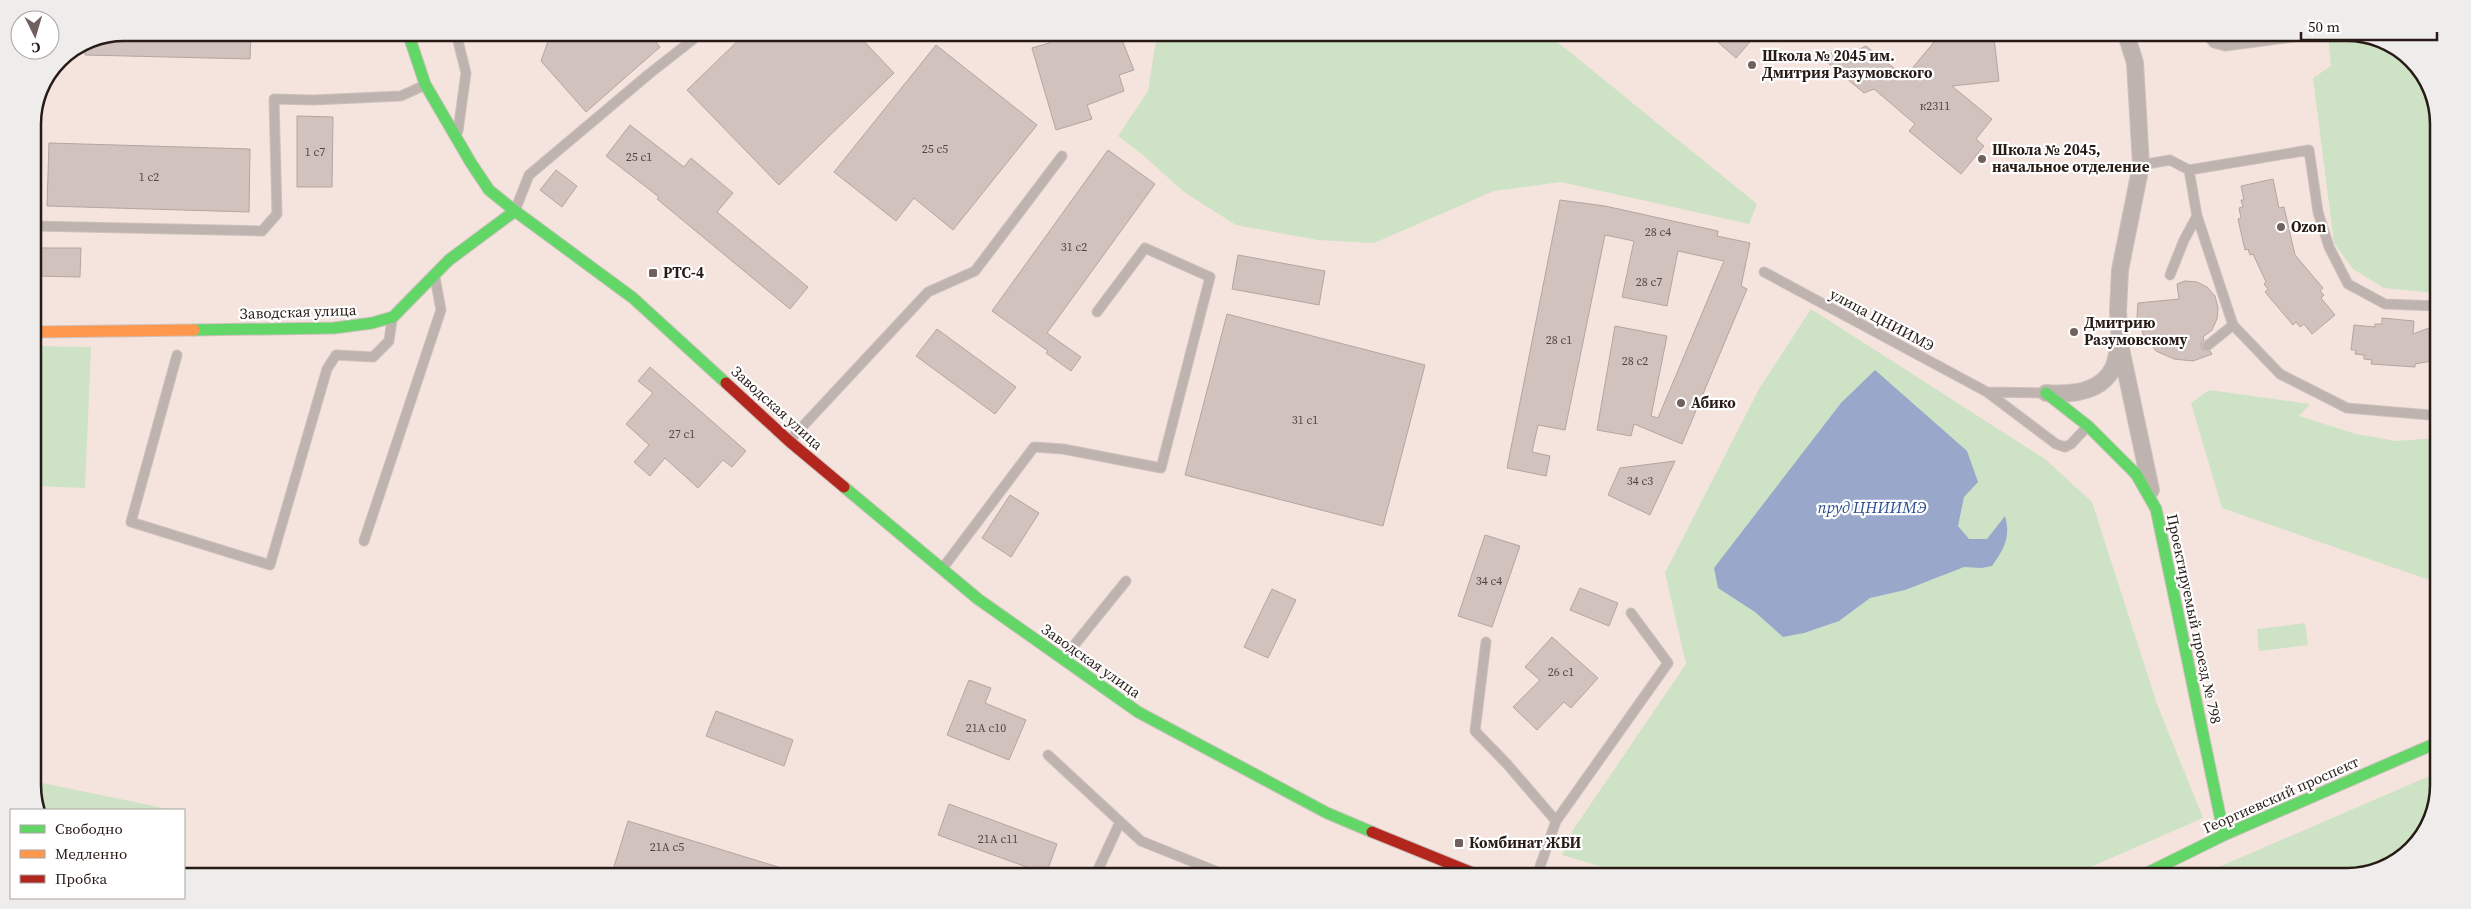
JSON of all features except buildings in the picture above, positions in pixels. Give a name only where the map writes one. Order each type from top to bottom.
[{"type":"street","name":"Заводская улица","points":[[411,41],[426,84],[456,140],[489,190],[633,298],[789,441],[978,599],[1138,712],[1327,813],[1450,868]]},
{"type":"street","points":[[2128,41],[2135,63],[2141,165],[2120,270],[2118,311],[2120,344],[2156,509]]},
{"type":"street","points":[[393,317],[449,260],[515,211]]},
{"type":"street","name":"Заводская улица","points":[[41,332],[334,328],[372,323],[393,317]]},
{"type":"street","points":[[2046,394],[2067,395],[2086,391],[2102,382],[2114,368],[2120,344]]},
{"type":"street","name":"Проектируемый проезд № 798","points":[[2046,394],[2088,426],[2136,474],[2156,509],[2224,835]]},
{"type":"street","name":"Георгиевский проспект","points":[[2157,868],[2224,835],[2430,746]]},
{"type":"lane","points":[[456,140],[466,73],[458,41]]},
{"type":"lane","points":[[515,211],[530,175],[649,74],[691,41]]},
{"type":"lane","points":[[2212,41],[2225,46],[2263,41]]},
{"type":"lane","points":[[41,226],[262,231],[277,214],[274,99],[313,100],[401,96],[426,84]]},
{"type":"lane","points":[[2141,165],[2170,160],[2189,170],[2309,150],[2318,212],[2329,247],[2348,284],[2385,304],[2430,306]]},
{"type":"lane","points":[[789,441],[928,292],[975,271],[1062,156]]},
{"type":"lane","points":[[2189,170],[2197,216],[2233,325],[2280,374],[2348,408],[2430,415]]},
{"type":"lane","points":[[2170,275],[2184,240],[2197,216]]},
{"type":"lane","points":[[942,569],[1034,447],[1063,449],[1161,468],[1210,277],[1145,248],[1097,312]]},
{"type":"lane","name":"улица ЦНИИМЭ","points":[[1764,272],[1988,392],[2056,444],[2065,447],[2071,444],[2088,426]]},
{"type":"lane","points":[[364,541],[442,310],[434,276]]},
{"type":"lane","points":[[177,355],[130,522],[270,565],[327,369],[336,355],[373,357],[389,341],[393,317]]},
{"type":"lane","points":[[2207,346],[2233,325]]},
{"type":"lane","name":"улица ЦНИИМЭ","points":[[1988,392],[2046,394]]},
{"type":"lane","points":[[1062,660],[1126,581]]},
{"type":"lane","points":[[1539,868],[1556,821],[1668,663],[1631,613]]},
{"type":"lane","points":[[1486,642],[1475,731],[1507,764],[1556,821]]},
{"type":"lane","points":[[1048,755],[1140,841],[1208,868]]},
{"type":"lane","points":[[1099,868],[1120,822]]},
{"type":"green space","points":[[1156,41],[1556,41],[1757,204],[1749,224],[1561,182],[1494,191],[1374,243],[1318,240],[1236,225],[1184,192],[1144,156],[1118,136],[1148,91]]},
{"type":"green space","points":[[2328,41],[2347,41],[2374,46],[2384,50],[2406,65],[2423,92],[2430,118],[2430,293],[2384,288],[2353,269],[2334,243],[2313,78],[2331,66]]},
{"type":"green space","points":[[1811,309],[2045,459],[2092,502],[2157,704],[2203,818],[2088,868],[1606,868],[1562,855],[1573,830],[1686,664],[1665,573],[1759,389]]},
{"type":"green space","points":[[41,346],[91,347],[85,488],[41,486]]},
{"type":"green space","points":[[2209,390],[2310,404],[2299,416],[2356,434],[2396,441],[2430,438],[2430,580],[2222,508],[2191,403]]},
{"type":"green space","points":[[2305,623],[2308,645],[2259,651],[2257,629]]},
{"type":"green space","points":[[2430,776],[2429,796],[2419,826],[2406,844],[2388,857],[2363,866],[2347,868],[2217,868]]},
{"type":"green space","points":[[41,783],[168,809],[45,809]]},
{"type":"water","name":"пруд ЦНИИМЭ","points":[[1875,370],[1967,451],[1978,482],[1964,497],[1958,526],[1969,539],[1987,539],[2005,516],[2007,537],[2000,554],[1992,566],[1982,568],[1964,567],[1905,590],[1870,598],[1839,621],[1804,633],[1783,637],[1755,612],[1718,588],[1714,568],[1841,403]]},
{"type":"traffic: fast","points":[[411,41],[425,84],[471,163],[489,190],[515,211]]},
{"type":"traffic: fast","points":[[194,330],[334,328],[372,323],[393,317],[449,260],[515,211],[633,298],[726,383]]},
{"type":"traffic: fast","points":[[2046,393],[2088,426],[2136,474],[2156,509],[2224,835]]},
{"type":"traffic: fast","points":[[844,487],[978,599],[1138,712],[1327,813],[1372,832]]},
{"type":"traffic: fast","points":[[2157,868],[2224,835],[2430,746]]},
{"type":"traffic: slow","points":[[41,332],[194,330]]},
{"type":"traffic: jam","points":[[726,383],[789,441],[844,487]]},
{"type":"traffic: jam","points":[[1372,832],[1461,868]]},
{"type":"place","name":"Школа № 2045 им. Дмитрия Разумовского","points":[[1752,65]]},
{"type":"place","name":"Школа № 2045, начальное отделение","points":[[1982,159]]},
{"type":"place","name":"Ozon","points":[[2281,227]]},
{"type":"place","name":"РТС-4","points":[[653,273]]},
{"type":"place","name":"Дмитрию Разумовскому","points":[[2074,332]]},
{"type":"place","name":"Абико","points":[[1681,403]]},
{"type":"place","name":"Комбинат ЖБИ","points":[[1459,843]]}]
